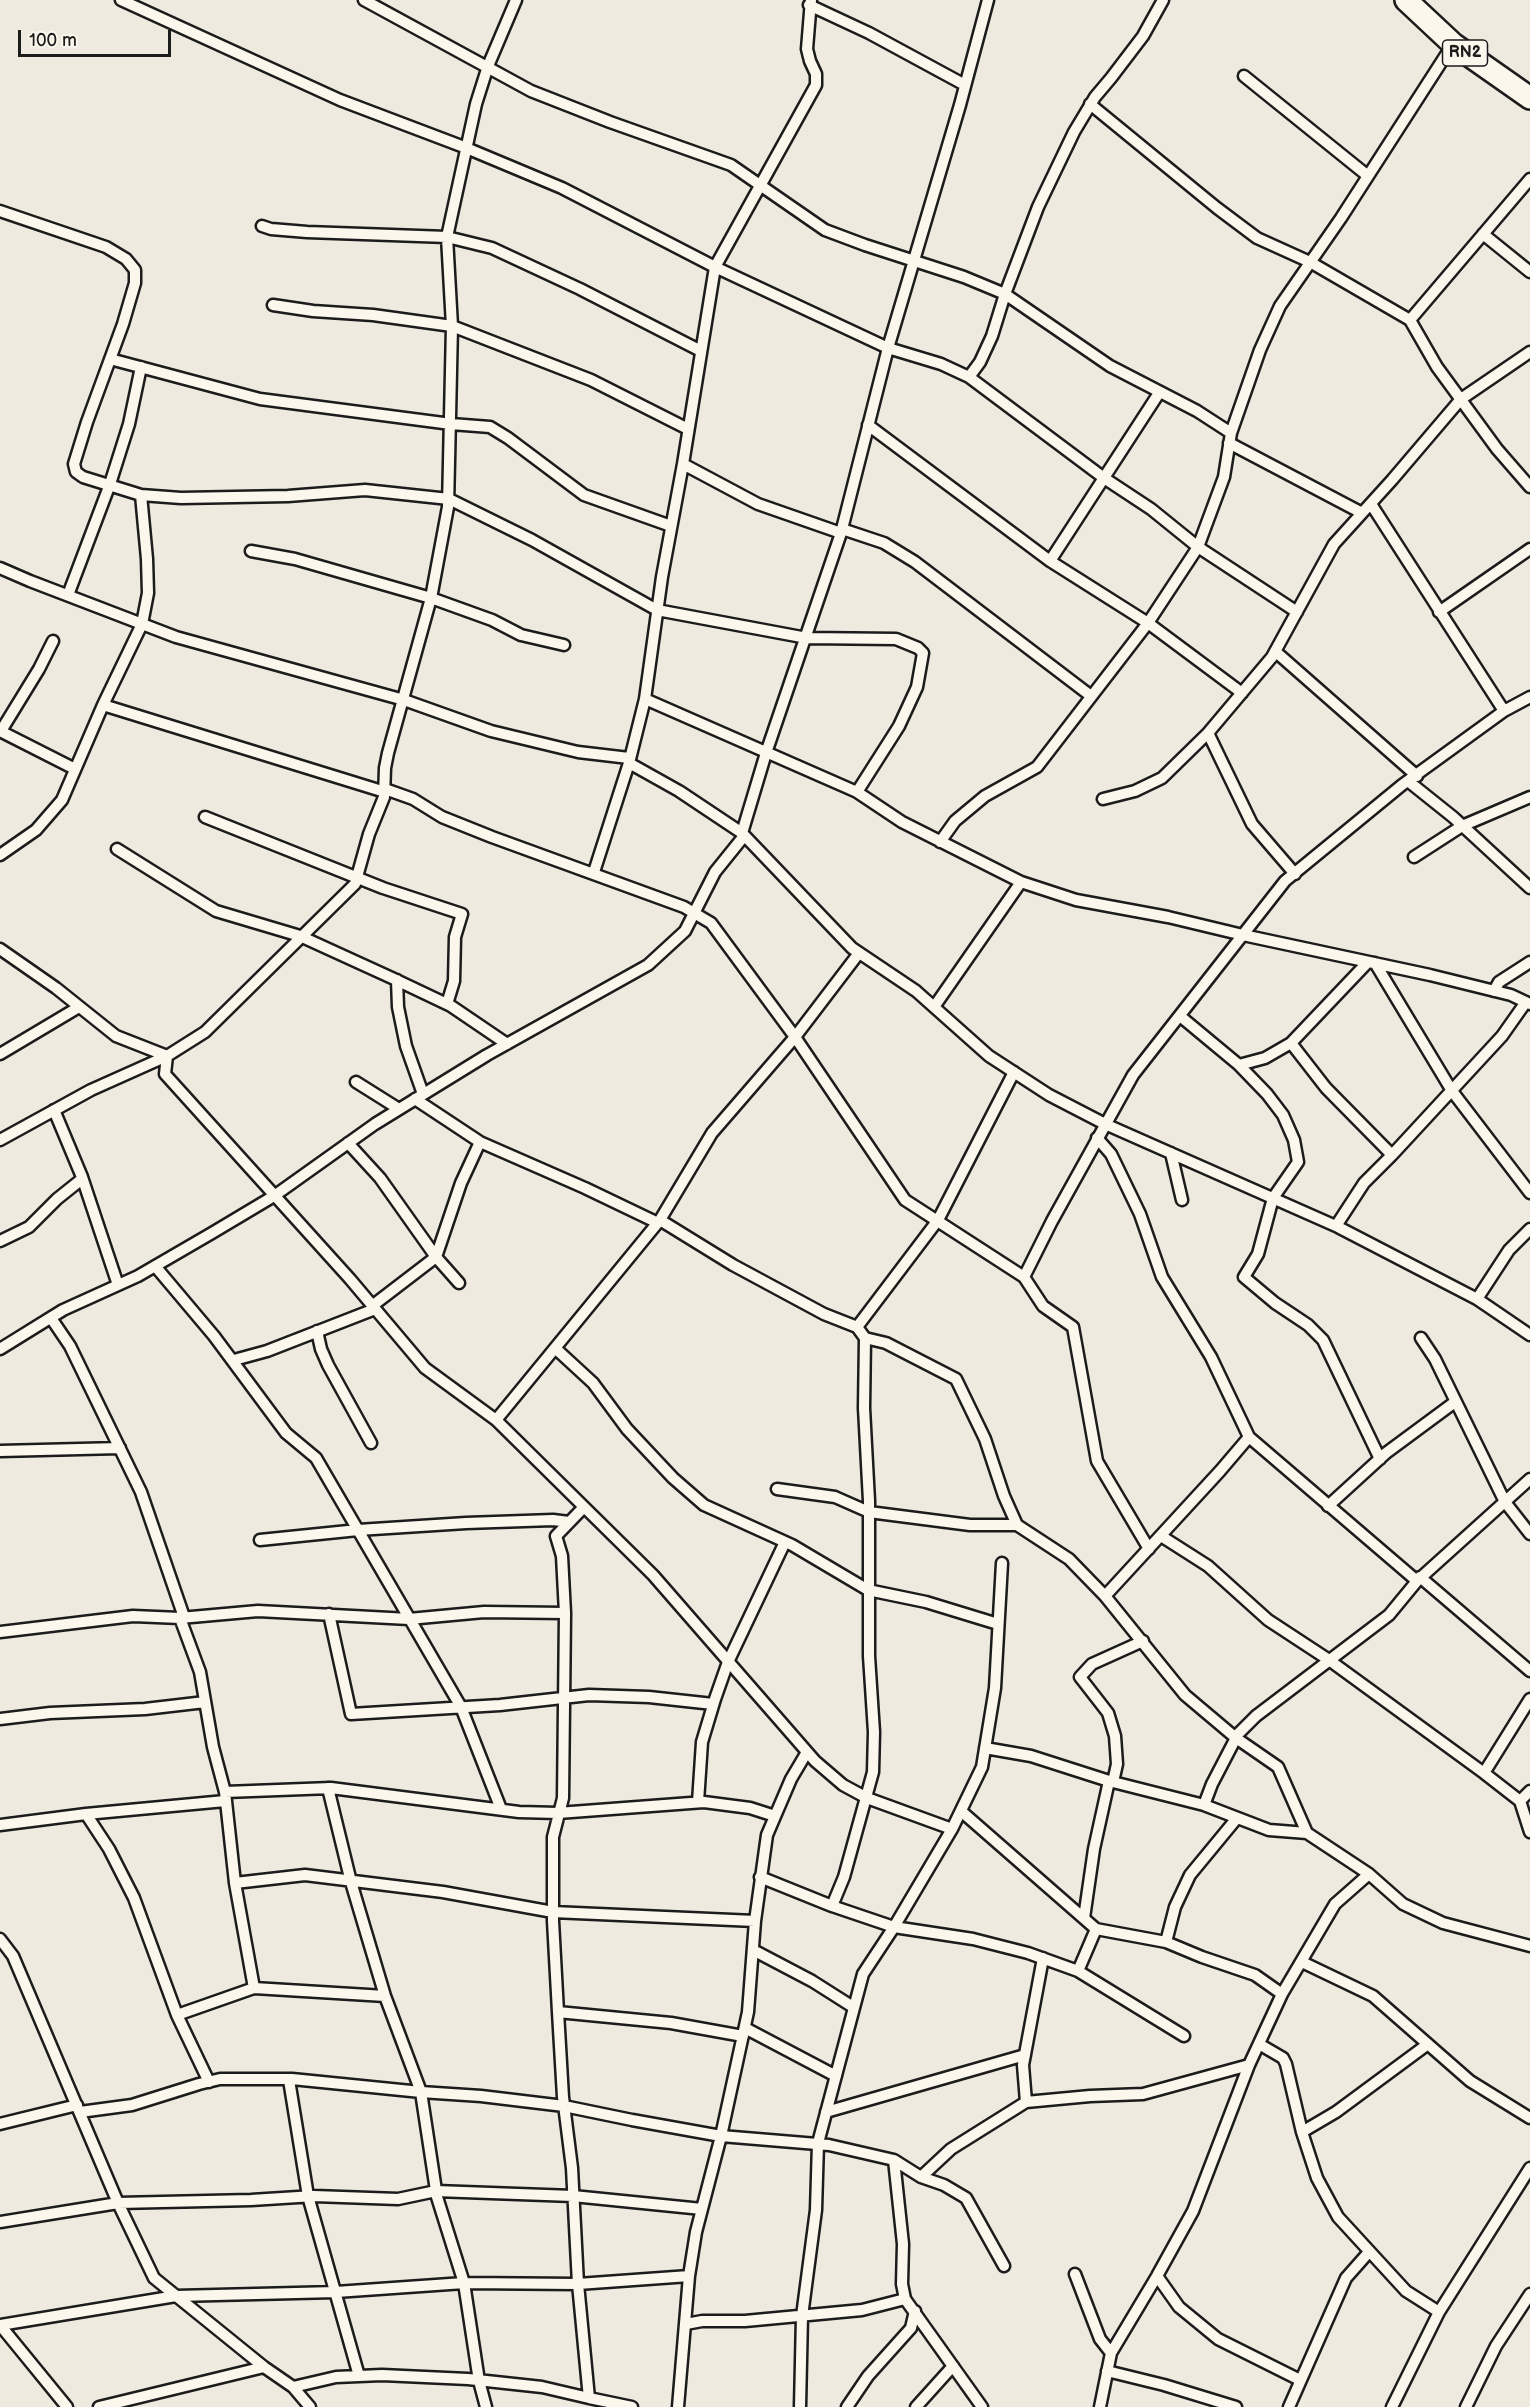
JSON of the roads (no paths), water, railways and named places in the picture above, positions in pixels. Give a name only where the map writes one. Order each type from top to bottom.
[{"type":"highway","name":"RN2","points":[[1406,0],[1453,44],[1530,98]]},
{"type":"street","points":[[121,0],[340,100],[464,147],[562,188],[715,267],[888,348],[941,364],[969,377],[1104,478],[1151,509],[1198,547],[1297,612]]},
{"type":"street","points":[[364,0],[531,91],[731,165],[825,230],[964,277],[1005,294],[1110,366],[1197,411],[1230,438],[1362,513]]},
{"type":"street","points":[[0,1140],[91,1090],[167,1056],[205,1032],[355,884],[369,834],[383,801],[388,753],[431,598],[449,499],[452,326],[447,237],[464,147],[488,66],[516,0]]},
{"type":"street","points":[[0,1349],[63,1310],[155,1266],[274,1196],[399,1109],[507,1044],[648,965],[685,931],[715,872],[743,835],[766,753],[807,638],[841,531],[888,348],[915,261],[988,0]]},
{"type":"street","points":[[969,377],[980,362],[992,336],[1005,294],[1038,207],[1074,132],[1090,104],[1143,36],[1163,0]]},
{"type":"street","points":[[594,872],[629,760],[645,699],[657,610],[715,267],[816,85],[816,74],[807,49],[810,3],[965,85]]},
{"type":"street","points":[[940,842],[955,821],[985,796],[1037,767],[1148,623],[1198,547],[1224,477],[1230,438],[1260,350],[1280,306],[1368,176],[1453,44]]},
{"type":"street","points":[[1244,76],[1368,176]]},
{"type":"street","points":[[1090,104],[1216,208],[1257,238],[1310,262],[1410,320],[1437,367],[1497,449],[1530,487]]},
{"type":"street","points":[[1410,320],[1530,179]]},
{"type":"street","points":[[0,211],[106,247],[126,260],[135,270],[135,283],[74,464],[76,471],[83,477],[110,483],[141,495],[180,498],[288,496],[365,490],[449,499],[532,540],[657,610],[807,638],[896,639],[918,648],[923,653],[916,687],[899,726],[857,792]]},
{"type":"street","points":[[262,226],[307,232],[447,237],[492,248],[701,351]]},
{"type":"street","points":[[1483,234],[1530,272]]},
{"type":"street","points":[[273,305],[452,326],[591,380],[688,429]]},
{"type":"street","points":[[1103,799],[1135,791],[1162,778],[1208,733],[1276,652],[1334,544],[1461,399],[1530,352]]},
{"type":"street","points":[[110,359],[260,399],[490,427],[584,495],[671,526]]},
{"type":"street","points":[[68,595],[110,483],[129,424],[141,367]]},
{"type":"street","points":[[1050,561],[1159,393]]},
{"type":"street","points":[[868,425],[1050,561],[1148,623],[1242,693]]},
{"type":"street","points":[[683,464],[758,504],[884,543],[915,562],[1091,696]]},
{"type":"street","points":[[0,855],[36,830],[62,800],[103,705],[142,624],[148,593],[141,495]]},
{"type":"street","points":[[1371,504],[1504,711]]},
{"type":"street","points":[[1439,612],[1530,549]]},
{"type":"street","points":[[251,551],[295,559],[431,598],[492,620],[521,635],[564,645]]},
{"type":"street","points":[[0,568],[176,637],[404,700],[491,731],[578,752],[629,760],[743,835],[859,953],[916,991],[989,1056],[1049,1095],[1105,1124],[1336,1226],[1477,1299],[1530,1335]]},
{"type":"street","points":[[52,641],[39,669],[0,731],[75,769]]},
{"type":"street","points":[[1276,652],[1530,888]]},
{"type":"street","points":[[1024,1277],[1133,1075],[1285,881],[1413,779],[1504,711],[1530,697]]},
{"type":"street","points":[[645,699],[857,792],[902,822],[1021,882],[1076,900],[1168,916],[1243,935],[1372,962],[1494,991],[1528,1003],[1502,1036],[1452,1091],[1364,1183],[1336,1226]]},
{"type":"street","points":[[103,705],[413,799],[442,817],[684,906],[711,923],[795,1037],[905,1200],[1024,1277],[1043,1306],[1072,1327],[1097,1461],[1149,1549]]},
{"type":"street","points":[[1208,733],[1252,824],[1294,874]]},
{"type":"street","points":[[1414,857],[1462,826],[1530,797]]},
{"type":"street","points":[[205,816],[357,877],[462,914],[454,937],[454,981],[447,1004]]},
{"type":"street","points":[[117,849],[216,911],[300,936],[397,980],[475,1020],[507,1044]]},
{"type":"street","points":[[934,1007],[1021,882]]},
{"type":"street","points":[[2,952],[79,1006],[116,1036],[167,1056]]},
{"type":"street","points":[[496,1420],[659,1222],[712,1133],[795,1037],[859,953]]},
{"type":"street","points":[[1239,1065],[1265,1058],[1291,1043],[1372,962]]},
{"type":"street","points":[[1372,962],[1452,1091],[1530,1193]]},
{"type":"street","points":[[1494,991],[1499,982],[1530,962]]},
{"type":"street","points":[[397,980],[398,1007],[419,1097],[480,1142],[659,1222],[824,1314],[857,1327],[865,1338],[864,1408],[869,1512],[869,1656],[874,1732],[873,1772],[844,1877],[832,1906]]},
{"type":"street","points":[[0,1054],[79,1006]]},
{"type":"street","points":[[1180,1016],[1239,1065],[1267,1094],[1282,1115],[1294,1140],[1298,1162],[1273,1198],[1258,1254],[1244,1277],[1323,1340],[1380,1459]]},
{"type":"street","points":[[1291,1043],[1326,1088],[1392,1155]]},
{"type":"street","points":[[167,1056],[165,1074],[374,1307],[425,1368],[496,1420],[653,1575],[807,1752],[843,1785],[867,1798],[952,1829]]},
{"type":"street","points":[[857,1327],[938,1220],[1014,1072]]},
{"type":"street","points":[[356,1082],[399,1109]]},
{"type":"street","points":[[54,1110],[82,1179],[118,1285]]},
{"type":"street","points":[[1097,1138],[1111,1154],[1140,1214],[1162,1277],[1211,1357],[1249,1437],[1328,1506],[1528,1665]]},
{"type":"street","points":[[234,1360],[317,1331],[374,1307],[436,1257],[461,1184],[480,1142]]},
{"type":"street","points":[[348,1143],[380,1178],[436,1257],[459,1283]]},
{"type":"street","points":[[1171,1154],[1182,1200]]},
{"type":"street","points":[[0,1241],[28,1227],[57,1198],[82,1179]]},
{"type":"street","points":[[1477,1299],[1509,1250],[1530,1229]]},
{"type":"street","points":[[155,1266],[234,1360],[286,1433],[316,1458],[461,1707],[501,1809]]},
{"type":"street","points":[[51,1318],[70,1346],[141,1492],[200,1672],[213,1747],[225,1797],[235,1883],[255,1988]]},
{"type":"street","points":[[317,1331],[328,1365],[371,1443]]},
{"type":"street","points":[[865,1338],[886,1343],[956,1378],[985,1440],[1004,1496],[1017,1525],[1069,1559],[1105,1596],[1185,1695],[1236,1738],[1278,1767],[1307,1833]]},
{"type":"street","points":[[1421,1338],[1435,1359],[1505,1502],[1530,1534]]},
{"type":"street","points":[[555,1348],[593,1383],[627,1429],[673,1478],[704,1505],[785,1542],[868,1590],[926,1602],[998,1624]]},
{"type":"street","points":[[1328,1506],[1380,1459],[1455,1402]]},
{"type":"street","points":[[1105,1596],[1249,1437]]},
{"type":"street","points":[[0,1451],[120,1448]]},
{"type":"street","points":[[1204,1805],[1212,1784],[1236,1738],[1256,1716],[1389,1615],[1418,1579],[1530,1479]]},
{"type":"street","points":[[777,1489],[835,1497],[869,1512],[970,1525],[1017,1525]]},
{"type":"street","points":[[584,1507],[556,1536],[562,1556],[565,1613],[563,1798],[553,1837],[553,1912],[564,2106],[573,2196],[578,2284],[593,2402]]},
{"type":"street","points":[[260,1540],[358,1530],[553,1520],[569,1522]]},
{"type":"street","points":[[1161,1536],[1208,1566],[1268,1620],[1329,1660],[1484,1773],[1520,1802],[1530,1832]]},
{"type":"street","points":[[698,1802],[702,1742],[713,1704],[728,1662],[785,1542]]},
{"type":"street","points":[[800,2407],[802,2316],[816,2210],[818,2144],[863,1974],[894,1928],[952,1829],[982,1767],[995,1688],[1002,1563]]},
{"type":"street","points":[[0,1632],[133,1616],[182,1618],[258,1611],[409,1619],[483,1612],[565,1613]]},
{"type":"street","points":[[329,1614],[351,1714],[564,1700],[589,1695],[649,1697],[713,1704]]},
{"type":"street","points":[[1084,1918],[1094,1849],[1117,1764],[1116,1736],[1108,1713],[1080,1677],[1092,1664],[1143,1641]]},
{"type":"street","points":[[1484,1773],[1530,1699]]},
{"type":"street","points":[[0,1719],[50,1713],[145,1709],[205,1702]]},
{"type":"street","points":[[985,1748],[1031,1756],[1111,1782],[1204,1805],[1269,1830],[1307,1833],[1369,1874],[1403,1904],[1443,1923],[1530,1946]]},
{"type":"street","points":[[678,2407],[689,2276],[702,2209],[744,2032],[760,1877],[767,1835],[791,1779],[807,1752]]},
{"type":"street","points":[[0,1825],[225,1797],[328,1788],[519,1812],[558,1813],[698,1802],[750,1808],[775,1816]]},
{"type":"street","points":[[328,1788],[351,1882],[385,1996],[421,2092],[436,2191],[464,2283],[479,2380],[486,2407]]},
{"type":"street","points":[[1520,1802],[1530,1791]]},
{"type":"street","points":[[961,1811],[1096,1929],[1166,1942],[1202,1958],[1255,1975],[1282,1994]]},
{"type":"street","points":[[86,1814],[109,1849],[134,1898],[177,2015],[209,2082]]},
{"type":"street","points":[[1166,1942],[1175,1907],[1190,1875],[1237,1818]]},
{"type":"street","points":[[1102,2406],[1111,2353],[1193,2211],[1249,2065],[1282,1994],[1335,1904],[1369,1874]]},
{"type":"street","points":[[235,1883],[305,1875],[443,1892],[553,1912],[755,1921]]},
{"type":"street","points":[[760,1877],[894,1928],[973,1939],[1043,1958],[1078,1971],[1184,2036]]},
{"type":"street","points":[[1078,1971],[1096,1929]]},
{"type":"street","points":[[0,1939],[13,1956],[118,2203],[154,2278],[264,2367],[293,2387],[310,2407]]},
{"type":"street","points":[[753,1950],[812,1981],[853,2007]]},
{"type":"street","points":[[1026,2102],[1023,2065],[1043,1958]]},
{"type":"street","points":[[1302,1962],[1374,1996],[1470,2081],[1530,2118]]},
{"type":"street","points":[[177,2015],[255,1988],[385,1996]]},
{"type":"street","points":[[558,2012],[744,2032],[836,2076]]},
{"type":"street","points":[[1259,2044],[1283,2058],[1286,2064],[1302,2132],[1317,2178],[1338,2217],[1406,2291],[1439,2312]]},
{"type":"street","points":[[1302,2132],[1336,2112],[1428,2044]]},
{"type":"street","points":[[826,2112],[1025,2055]]},
{"type":"street","points":[[921,2177],[951,2149],[1026,2102],[1143,2094],[1249,2065]]},
{"type":"street","points":[[0,2124],[78,2109],[132,2105],[220,2079],[289,2079],[482,2096],[564,2106],[721,2136],[818,2144],[894,2160],[921,2177],[944,2185],[966,2198],[1004,2266]]},
{"type":"street","points":[[289,2079],[308,2196],[359,2376]]},
{"type":"street","points":[[894,2160],[903,2244],[902,2284],[905,2299],[982,2407]]},
{"type":"street","points":[[1392,2407],[1439,2312],[1529,2174]]},
{"type":"street","points":[[0,2222],[118,2203],[251,2200],[308,2196],[398,2199],[436,2191],[573,2196],[702,2209]]},
{"type":"street","points":[[1289,2407],[1346,2278],[1368,2252]]},
{"type":"street","points":[[1076,2274],[1100,2339],[1111,2353]]},
{"type":"street","points":[[67,2407],[0,2325],[176,2296],[336,2292],[464,2283],[578,2284],[689,2276]]},
{"type":"street","points":[[1157,2276],[1179,2307],[1218,2339],[1300,2380]]},
{"type":"street","points":[[1466,2407],[1496,2346],[1530,2294]]},
{"type":"street","points":[[686,2324],[862,2310],[905,2299]]},
{"type":"street","points":[[847,2407],[868,2376],[911,2328],[915,2312]]},
{"type":"street","points":[[916,2407],[953,2366]]},
{"type":"street","points":[[99,2407],[264,2367]]},
{"type":"street","points":[[1107,2371],[1236,2407]]},
{"type":"street","points":[[293,2387],[336,2377],[382,2375],[479,2380],[542,2387],[593,2402],[632,2407]]}]
